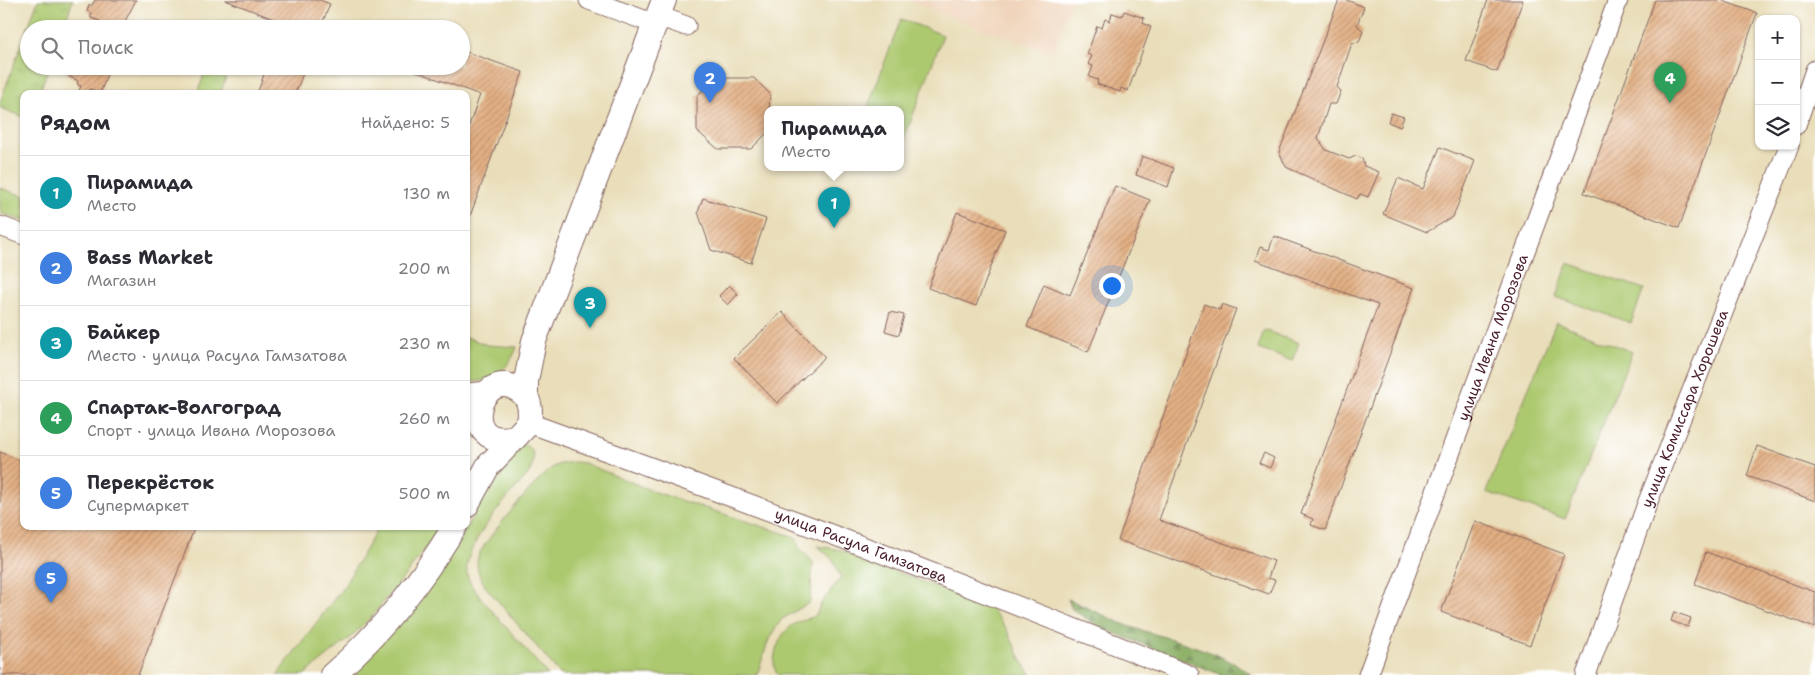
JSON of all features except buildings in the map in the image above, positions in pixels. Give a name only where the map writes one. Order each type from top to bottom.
[{"type":"main road","points":[[470,499],[488,466],[522,430],[531,414],[526,397],[526,381],[534,341],[664,0]]},
{"type":"main road","points":[[470,499],[484,459],[486,444],[476,419],[483,391],[534,341]]},
{"type":"main road","points":[[483,391],[511,387],[526,397]]},
{"type":"main road","points":[[476,419],[497,438],[522,430]]},
{"type":"main road","points":[[332,675],[380,631],[433,563],[454,530]]},
{"type":"street","points":[[589,0],[655,24],[667,19],[686,26]]},
{"type":"street","name":"улица Ивана Морозова","points":[[1368,675],[1618,0]]},
{"type":"street","points":[[1800,113],[1815,70]]},
{"type":"street","name":"улица Комиссара Хорошева","points":[[1586,675],[1647,504],[1787,150]]},
{"type":"street","points":[[0,226],[20,234]]},
{"type":"street","name":"улица Расула Гамзатова","points":[[522,430],[814,526],[1189,675]]},
{"type":"shaded area","points":[[907,0],[1072,0],[1053,53],[976,27]]},
{"type":"green space","points":[[38,0],[73,0],[66,20],[31,20]]},
{"type":"green space","points":[[901,19],[943,35],[904,139],[904,106],[868,106]]},
{"type":"green space","points":[[20,48],[20,75],[46,75],[40,90],[20,90],[20,116],[0,108],[0,102]]},
{"type":"green space","points":[[204,75],[227,75],[221,90],[198,90]]},
{"type":"green space","points":[[0,188],[20,195],[20,220],[0,213]]},
{"type":"green space","points":[[1568,263],[1644,289],[1631,323],[1556,297]]},
{"type":"green space","points":[[1556,322],[1632,352],[1565,519],[1486,492]]},
{"type":"green space","points":[[1264,330],[1299,343],[1292,361],[1258,349]]},
{"type":"green space","points":[[470,339],[487,345],[517,347],[514,355],[498,374],[491,378],[470,381]]},
{"type":"green space","points":[[521,444],[532,452],[533,460],[529,473],[479,535],[467,562],[468,578],[481,598],[548,675],[350,675],[399,625],[428,587],[465,530],[470,530],[470,521],[496,472]]},
{"type":"green space","points":[[574,462],[584,463],[655,492],[792,536],[797,540],[798,546],[813,562],[810,602],[781,620],[769,639],[757,675],[561,675],[485,586],[478,572],[477,561],[489,538],[536,483],[555,466]]},
{"type":"green space","points":[[377,530],[438,530],[408,572],[371,617],[350,638],[304,675],[277,675],[344,586]]},
{"type":"green space","points":[[818,546],[840,550],[991,608],[1006,628],[1023,663],[1032,675],[778,675],[775,670],[774,657],[778,643],[785,632],[801,621],[815,616],[822,602],[841,578],[833,560]]},
{"type":"green space","points":[[1068,599],[1131,627],[1210,652],[1239,666],[1252,675],[1222,675],[1101,628],[1072,609]]},
{"type":"place","name":"Bass Market","points":[[710,103]]},
{"type":"place","name":"Спартак-Волгоград","points":[[1670,103]]},
{"type":"place","name":"Пирамида","points":[[834,228]]},
{"type":"place","name":"Байкер","points":[[590,328]]},
{"type":"place","name":"Перекрёсток","points":[[51,603]]}]
